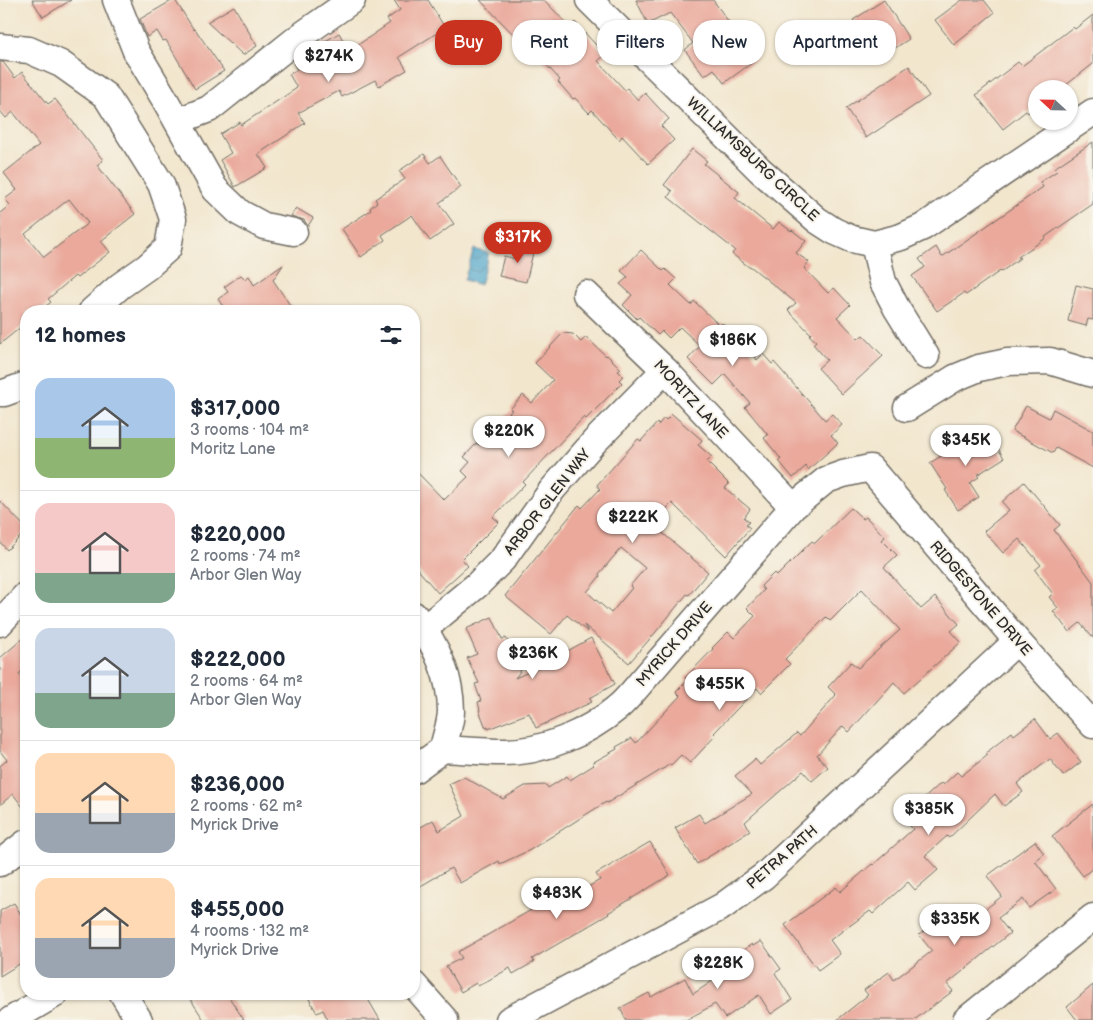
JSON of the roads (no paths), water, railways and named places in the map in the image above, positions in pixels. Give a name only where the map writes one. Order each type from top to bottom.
[{"type":"street","points":[[116,0],[136,51],[178,121],[215,189],[240,213],[264,226],[294,232]]},
{"type":"street","points":[[178,121],[209,109],[298,38],[352,0]]},
{"type":"street","name":"WILLIAMSBURG CIRCLE","points":[[589,0],[760,170],[816,220],[852,240],[874,244],[901,237],[923,228],[1093,112]]},
{"type":"street","points":[[0,47],[29,50],[61,64],[106,96],[161,184],[173,219],[168,248],[99,305]]},
{"type":"street","points":[[874,244],[883,282],[926,356]]},
{"type":"street","name":"MORITZ LANE","points":[[586,294],[665,370],[793,507]]},
{"type":"street","points":[[907,408],[955,378],[979,368],[1007,362],[1050,361],[1093,374]]},
{"type":"street","name":"ARBOR GLEN WAY","points":[[420,620],[477,585],[503,559],[558,483],[594,442],[665,370]]},
{"type":"street","points":[[0,393],[20,387]]},
{"type":"street","name":"MYRICK DRIVE","points":[[443,749],[505,752],[533,749],[563,740],[592,725],[618,708],[793,507],[826,480],[870,468]]},
{"type":"street","name":"RIDGESTONE DRIVE","points":[[870,468],[1017,641],[1093,725]]},
{"type":"street","points":[[0,623],[20,601]]},
{"type":"street","points":[[420,623],[437,652],[448,679],[451,712],[443,749],[420,766]]},
{"type":"street","name":"PETRA PATH","points":[[509,1020],[723,906],[764,876],[1017,641]]},
{"type":"street","points":[[0,863],[20,848]]},
{"type":"street","points":[[966,1020],[1093,917]]},
{"type":"street","points":[[420,992],[445,1020]]},
{"type":"street","points":[[11,1020],[45,1000]]},
{"type":"street","points":[[127,1000],[139,1020]]},
{"type":"water","points":[[474,249],[489,253],[480,285],[464,280]]}]
